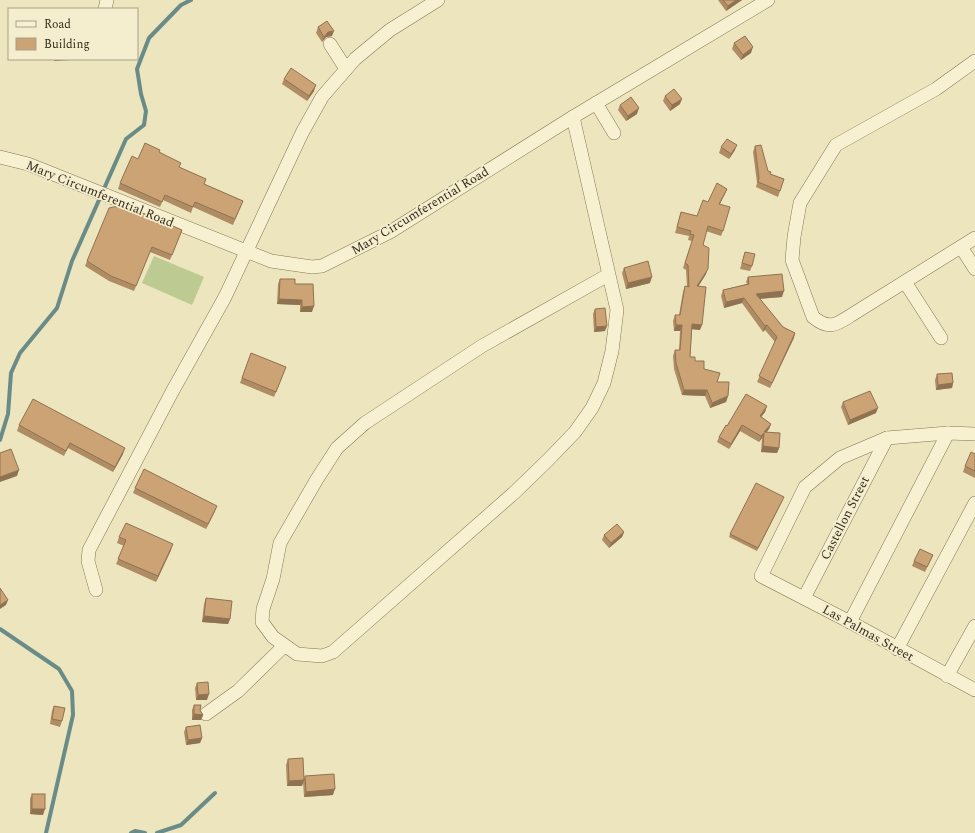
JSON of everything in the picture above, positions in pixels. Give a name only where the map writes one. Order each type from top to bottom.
[{"type":"street","points":[[96,590],[88,560],[89,550],[172,392],[225,297],[302,132],[322,97],[355,59],[390,30],[438,0]]},
{"type":"street","name":"Mary Circumferential Road","points":[[0,157],[28,164],[246,252],[272,261],[291,265],[312,267],[322,266],[331,263],[390,232],[573,117],[768,0]]},
{"type":"street","points":[[330,44],[346,69]]},
{"type":"street","points":[[975,61],[936,89],[836,145],[800,203],[794,237],[792,260],[813,317],[825,325],[837,324],[975,238]]},
{"type":"street","points":[[596,103],[614,133]]},
{"type":"street","points":[[573,117],[617,310],[612,351],[604,383],[592,408],[575,432],[516,492],[333,652],[322,656],[297,654],[273,637],[262,622],[262,609],[273,579],[280,542],[337,448],[365,424],[482,346],[608,275]]},
{"type":"street","points":[[961,247],[975,269]]},
{"type":"street","points":[[905,282],[941,338]]},
{"type":"street","points":[[887,438],[948,433],[975,434]]},
{"type":"street","points":[[850,622],[948,433]]},
{"type":"street","name":"Las Palmas Street","points":[[887,438],[840,458],[805,487],[761,576],[850,622],[975,690]]},
{"type":"street","name":"Castellon Street","points":[[804,598],[887,438]]},
{"type":"street","points":[[898,649],[975,503]]},
{"type":"street","points":[[947,676],[975,626]]},
{"type":"street","points":[[206,714],[238,690],[284,646]]},
{"type":"green space","points":[[154,256],[204,277],[192,305],[142,283]]},
{"type":"building","points":[[723,0],[736,0],[728,6]]},
{"type":"building","points":[[327,21],[334,31],[328,32],[324,37],[318,27]]},
{"type":"building","points":[[745,36],[753,47],[743,55],[734,43]]},
{"type":"building","points":[[291,68],[316,85],[309,96],[284,79]]},
{"type":"building","points":[[674,89],[682,99],[672,105],[665,96]]},
{"type":"building","points":[[631,97],[639,108],[628,116],[620,105]]},
{"type":"building","points":[[727,139],[737,145],[731,154],[721,147]]},
{"type":"building","points":[[145,143],[181,163],[179,167],[206,179],[204,184],[243,201],[235,219],[195,202],[193,207],[165,195],[162,202],[120,183],[132,156],[138,159]]},
{"type":"building","points":[[761,145],[768,171],[771,172],[770,174],[784,179],[780,191],[758,182],[759,178],[755,146]]},
{"type":"building","points":[[717,183],[727,189],[719,204],[730,207],[723,231],[708,226],[703,245],[709,248],[708,269],[697,286],[706,287],[702,325],[692,324],[690,357],[695,357],[695,361],[704,361],[704,369],[720,373],[717,382],[729,382],[728,396],[712,403],[707,390],[684,390],[676,363],[675,350],[680,350],[682,325],[676,325],[675,315],[680,315],[685,286],[689,287],[688,265],[685,263],[694,235],[690,234],[691,231],[677,227],[681,212],[697,216],[703,200],[708,202]]},
{"type":"building","points":[[124,205],[182,230],[172,255],[152,247],[136,286],[111,276],[87,261],[109,208]]},
{"type":"building","points":[[745,252],[755,254],[752,266],[742,263]]},
{"type":"building","points":[[648,261],[652,277],[628,283],[624,268]]},
{"type":"building","points":[[782,274],[784,291],[756,294],[783,327],[795,333],[772,383],[759,376],[777,337],[767,325],[765,326],[744,298],[726,302],[723,290],[749,284],[748,277]]},
{"type":"building","points":[[280,279],[295,279],[295,284],[313,284],[314,306],[302,307],[302,300],[279,299]]},
{"type":"building","points":[[605,308],[607,326],[596,327],[595,309]]},
{"type":"building","points":[[251,353],[286,367],[276,392],[242,378]]},
{"type":"building","points":[[952,373],[953,383],[938,385],[937,374]]},
{"type":"building","points":[[870,391],[878,408],[850,420],[843,402]]},
{"type":"building","points":[[746,394],[767,406],[760,416],[771,424],[764,432],[780,433],[779,448],[763,446],[764,433],[761,436],[742,425],[731,444],[719,437]]},
{"type":"building","points":[[33,399],[125,448],[115,467],[70,443],[66,451],[19,425]]},
{"type":"building","points":[[11,449],[19,470],[0,477],[0,453]]},
{"type":"building","points":[[971,452],[975,454],[975,471],[965,466]]},
{"type":"building","points":[[144,469],[217,506],[208,524],[135,488]]},
{"type":"building","points":[[756,483],[784,497],[758,548],[730,534]]},
{"type":"building","points":[[126,523],[173,544],[158,576],[118,559],[126,540],[119,537]]},
{"type":"building","points":[[617,524],[624,532],[611,543],[604,535]]},
{"type":"building","points":[[920,549],[933,555],[927,567],[914,561]]},
{"type":"building","points":[[0,588],[8,600],[0,605]]},
{"type":"building","points":[[206,598],[232,601],[230,619],[204,616]]},
{"type":"building","points":[[208,682],[209,694],[198,695],[197,683]]},
{"type":"building","points":[[194,705],[201,705],[200,710],[203,715],[194,714]]},
{"type":"building","points":[[54,706],[65,708],[62,721],[52,719]]},
{"type":"building","points":[[200,725],[202,738],[188,740],[186,727]]},
{"type":"building","points":[[303,758],[304,780],[289,781],[288,759]]},
{"type":"building","points":[[334,774],[335,789],[306,792],[305,776]]},
{"type":"building","points":[[32,794],[45,794],[45,809],[32,809]]},
{"type":"waterway","points":[[0,440],[8,414],[11,373],[20,353],[57,308],[72,261],[126,139],[144,125],[146,111],[141,94],[137,69],[149,38],[181,5],[191,0]]},
{"type":"waterway","points":[[0,629],[59,669],[72,691],[73,715],[46,833]]},
{"type":"waterway","points":[[157,833],[181,825],[215,793]]},
{"type":"waterway","points":[[131,833],[135,831],[145,833]]}]
